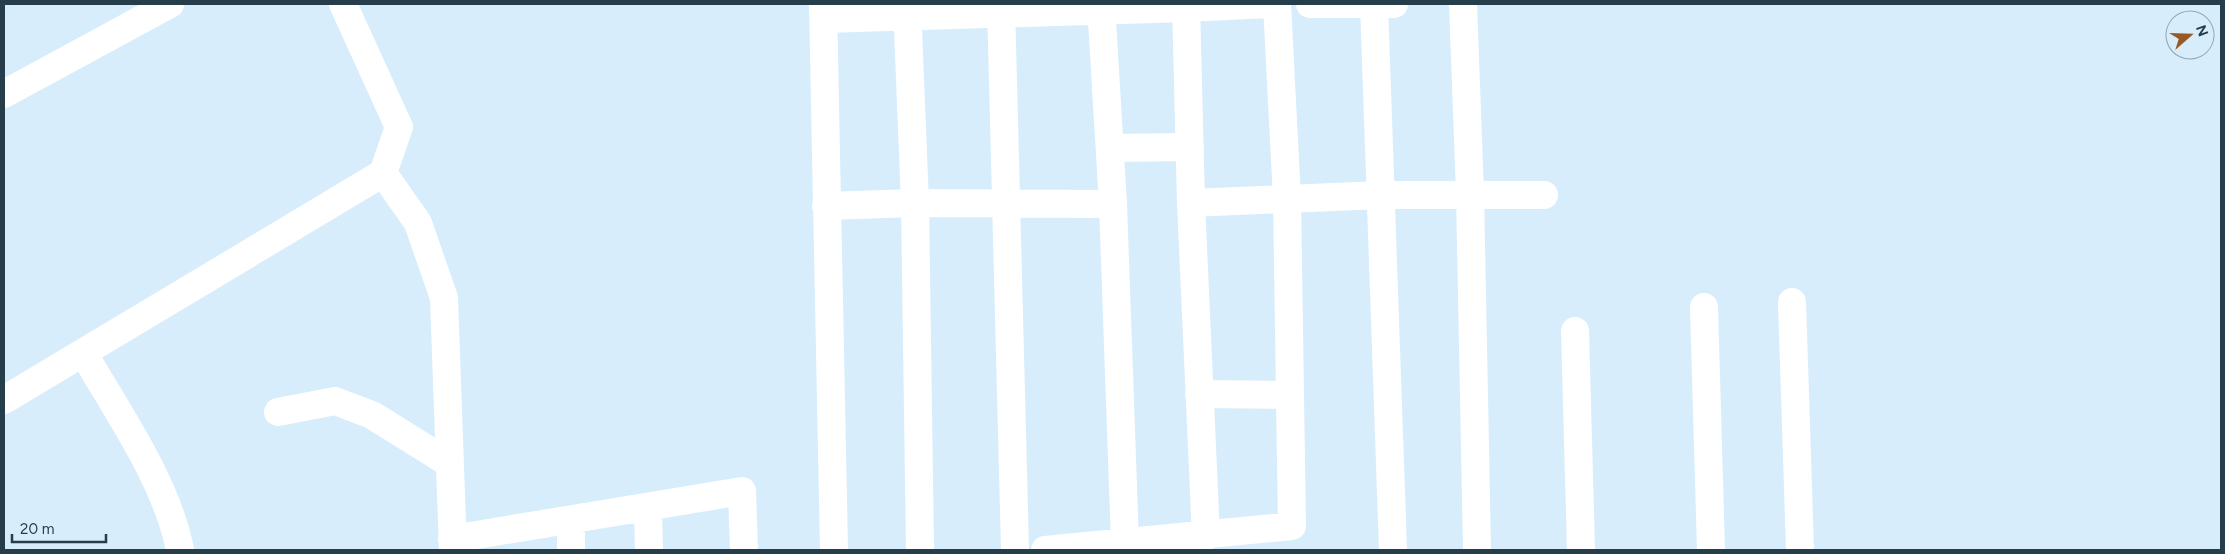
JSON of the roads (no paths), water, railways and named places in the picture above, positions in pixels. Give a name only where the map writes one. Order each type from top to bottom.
[{"type":"street","points":[[4,94],[170,4]]},
{"type":"street","points":[[4,400],[84,354],[383,173],[399,127],[343,4]]},
{"type":"street","points":[[834,550],[826,206],[824,11],[1268,4]]},
{"type":"street","points":[[1044,550],[1206,536],[1292,526],[1287,199],[1277,4]]},
{"type":"street","points":[[1310,4],[1381,4],[1380,195],[1392,550]]},
{"type":"street","points":[[1463,4],[1470,193],[1477,550]]},
{"type":"street","points":[[1186,6],[1191,203],[1206,536]]},
{"type":"street","points":[[1101,7],[1113,204],[1125,543]]},
{"type":"street","points":[[1001,9],[1015,550]]},
{"type":"street","points":[[908,10],[915,203],[920,550]]},
{"type":"street","points":[[1110,148],[1190,146]]},
{"type":"street","points":[[383,173],[418,223],[444,298],[452,545],[570,520],[742,491],[744,550]]},
{"type":"street","points":[[1191,203],[1380,195],[1470,193],[1544,195]]},
{"type":"street","points":[[826,206],[915,203],[1113,204]]},
{"type":"street","points":[[1792,302],[1800,550]]},
{"type":"street","points":[[1704,307],[1710,550]]},
{"type":"street","points":[[1575,331],[1581,550]]},
{"type":"street","points":[[84,354],[151,472],[176,530],[180,550]]},
{"type":"street","points":[[1199,394],[1290,395]]},
{"type":"street","points":[[278,412],[335,401],[372,415],[449,463]]},
{"type":"street","points":[[648,508],[648,550]]},
{"type":"street","points":[[570,520],[571,550]]}]
